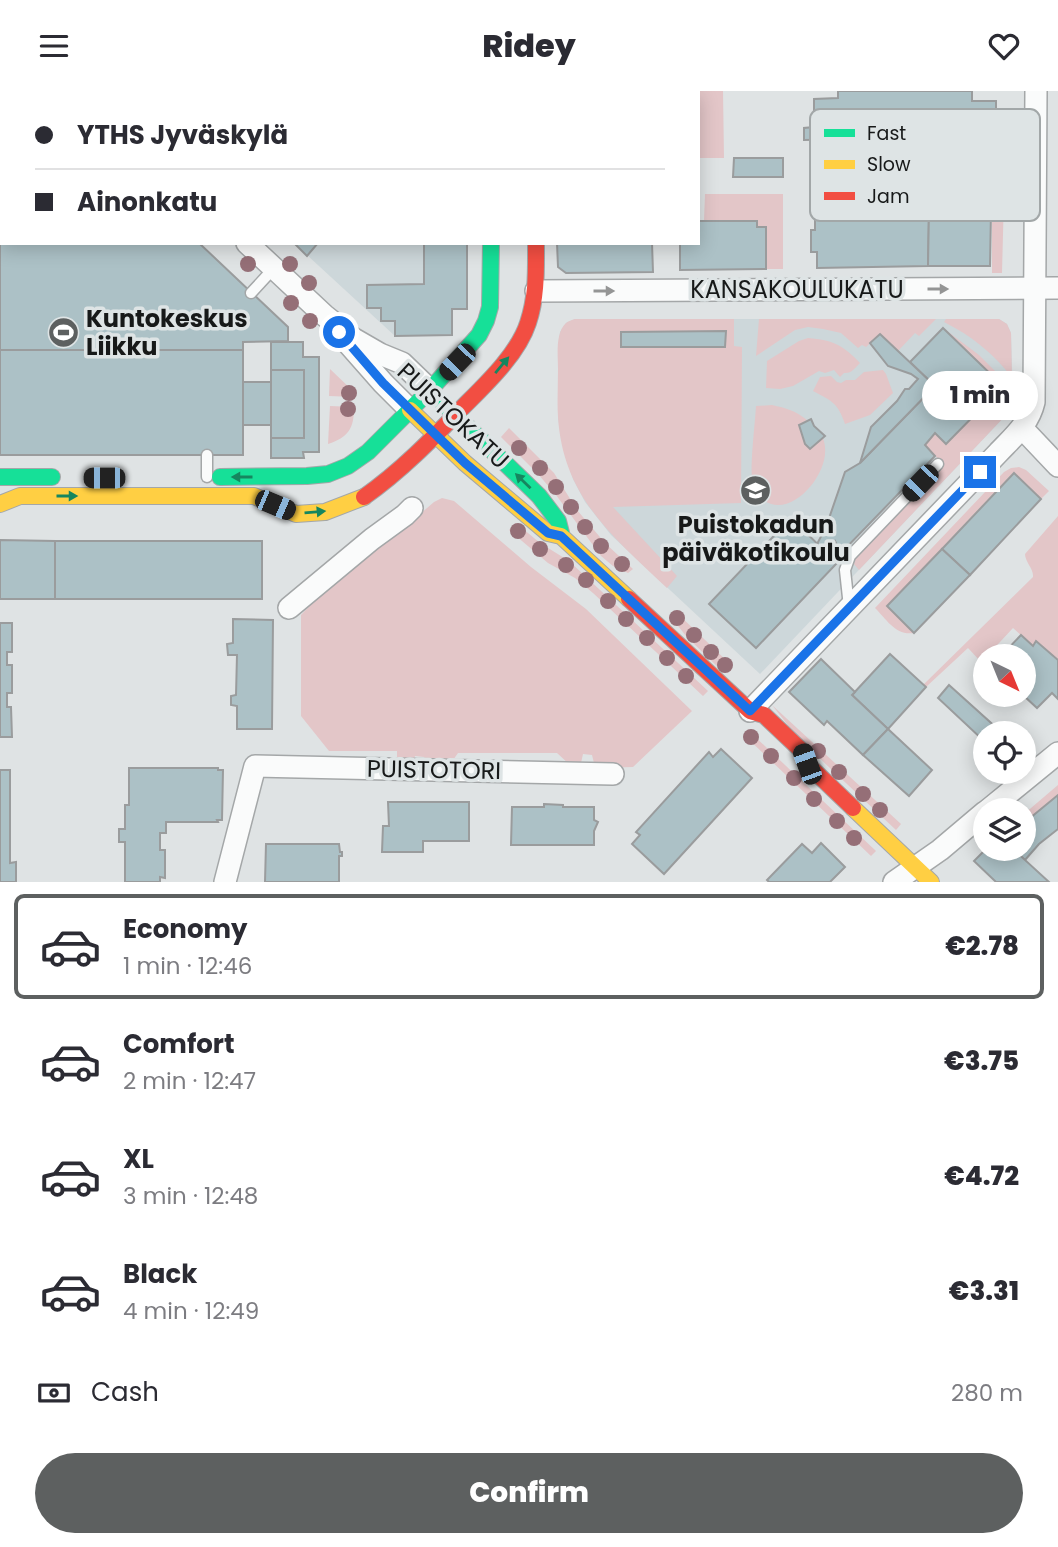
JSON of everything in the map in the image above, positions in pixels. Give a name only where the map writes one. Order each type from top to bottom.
[{"type":"main road","points":[[200,477],[328,474],[348,466],[368,451],[430,390],[479,335],[490,307],[491,245]]},
{"type":"main road","points":[[0,504],[20,496],[254,496],[296,514],[325,512],[347,505],[387,481],[436,435],[482,388],[520,341],[528,324],[536,291],[536,245]]},
{"type":"main road","name":"PUISTOKATU","points":[[430,390],[539,496],[558,521],[561,536]]},
{"type":"main road","name":"PUISTOKATU","points":[[410,410],[465,463],[548,533],[561,536],[750,711],[755,724],[793,760],[807,764],[923,875]]},
{"type":"main road","points":[[0,477],[65,477]]},
{"type":"street","points":[[1036,91],[1036,109]]},
{"type":"street","points":[[750,711],[1031,416],[1034,402],[1035,221]]},
{"type":"street","name":"PUISTOKATU","points":[[249,245],[324,315],[354,339],[402,363],[430,390]]},
{"type":"street","name":"KANSAKOULUKATU","points":[[536,291],[1058,288]]},
{"type":"street","name":"PUISTOKATU","points":[[324,315],[410,410]]},
{"type":"street","points":[[1022,428],[1058,466]]},
{"type":"street","points":[[289,608],[412,508]]},
{"type":"street","points":[[1003,798],[1058,753]]},
{"type":"street","name":"PUISTOTORI","points":[[225,882],[255,766],[613,774]]},
{"type":"street","points":[[894,882],[923,875],[973,825]]},
{"type":"lane","points":[[251,293],[274,268]]},
{"type":"lane","points":[[200,477],[206,455]]},
{"type":"lane","points":[[849,607],[845,570],[850,557],[938,464]]},
{"type":"shaded area","points":[[700,91],[723,91],[724,158],[700,158]]},
{"type":"shaded area","points":[[705,194],[783,194],[783,269],[766,269],[766,227],[757,227],[757,221],[704,221]]},
{"type":"shaded area","points":[[992,221],[1003,221],[1002,273],[992,273]]},
{"type":"shaded area","points":[[296,245],[466,245],[467,309],[452,309],[452,335],[395,336]]},
{"type":"shaded area","points":[[574,319],[734,319],[734,346],[742,347],[741,503],[613,507],[677,576],[667,588],[610,533],[580,493],[570,470],[562,445],[558,417],[558,351],[562,327]],"holes":[[[658,332],[658,347],[621,347]],[[726,332],[725,347],[683,347]]]},
{"type":"shaded area","name":"Puistokadun päiväkotikoulu","points":[[575,319],[999,319],[1007,324],[1011,333],[1013,399],[1007,414],[760,674],[611,535],[585,502],[573,479],[558,419],[558,350],[560,332],[566,323]]},
{"type":"shaded area","points":[[759,319],[936,319],[919,336],[915,333],[898,351],[880,334],[866,347],[862,345],[858,348],[841,333],[808,327],[795,330],[756,356]]},
{"type":"shaded area","points":[[946,319],[999,319],[1007,324],[1011,333],[1012,378],[990,353],[944,322]]},
{"type":"shaded area","points":[[943,328],[979,355],[1007,383],[1012,390],[1013,399],[1007,414],[859,570],[854,564],[855,556],[944,465],[925,445],[935,433],[946,444],[1002,386]]},
{"type":"shaded area","points":[[808,338],[837,345],[860,363],[840,377],[834,370],[825,373],[819,371],[793,386],[766,388],[767,361]]},
{"type":"shaded area","points":[[330,369],[354,392],[354,397],[329,396]]},
{"type":"shaded area","points":[[883,370],[893,393],[870,415],[845,424],[840,411],[833,403],[813,391],[820,377],[831,376],[841,383],[855,380],[864,372]]},
{"type":"shaded area","points":[[772,405],[791,410],[807,420],[799,425],[810,449],[823,438],[825,446],[821,470],[806,492],[785,504],[774,505],[759,496],[752,480],[756,406]]},
{"type":"shaded area","points":[[330,406],[354,407],[354,414],[349,431],[328,444]]},
{"type":"shaded area","points":[[509,428],[554,473],[577,510],[605,543],[633,569],[628,573],[601,556],[556,495],[501,437]]},
{"type":"shaded area","points":[[1019,467],[1049,491],[1041,499],[1013,473],[887,606],[914,633],[897,630],[875,608],[1004,472]]},
{"type":"shaded area","points":[[442,498],[454,501],[531,567],[586,609],[692,711],[633,767],[598,768],[592,755],[583,754],[581,763],[570,765],[557,753],[458,753],[451,763],[428,764],[424,757],[415,756],[413,763],[397,760],[397,751],[329,751],[301,716],[301,615],[334,580]]},
{"type":"shaded area","points":[[1058,516],[1058,660],[1036,642],[1031,644],[1013,628],[998,644],[973,644],[973,653],[968,648],[926,687],[923,685],[1033,577],[1025,554]]},
{"type":"shaded area","points":[[516,523],[540,543],[569,561],[708,691],[703,696],[593,593],[575,578],[548,563],[509,530]]},
{"type":"shaded area","points":[[676,612],[731,665],[724,673],[686,636],[671,617]]},
{"type":"shaded area","points":[[772,705],[901,824],[896,830],[798,738]]},
{"type":"shaded area","points":[[749,731],[876,851],[871,856],[745,736]]},
{"type":"shaded area","points":[[1058,785],[1058,795],[1036,813],[1036,804]]},
{"type":"building","points":[[838,91],[972,91],[972,101],[996,101],[996,109],[814,109],[814,99],[838,98]]},
{"type":"building","points":[[810,127],[810,140],[804,140],[804,128]]},
{"type":"building","points":[[734,158],[783,158],[783,177],[733,177]]},
{"type":"building","points":[[700,221],[757,221],[757,227],[766,227],[766,269],[680,270],[680,245],[700,245]]},
{"type":"building","points":[[815,221],[929,221],[928,266],[817,268],[817,252],[811,252],[811,230],[815,230]]},
{"type":"building","points":[[929,221],[991,221],[990,266],[928,266]]},
{"type":"building","points":[[0,245],[201,245],[288,327],[288,341],[243,342],[243,350],[0,350]]},
{"type":"building","points":[[296,245],[316,245],[307,256]]},
{"type":"building","points":[[424,245],[467,245],[467,309],[452,309],[452,335],[395,336],[395,321],[381,321],[381,308],[367,308],[367,285],[424,284]]},
{"type":"building","points":[[557,245],[652,245],[653,272],[566,273],[558,267]]},
{"type":"building","points":[[943,328],[1003,386],[946,444],[935,433],[925,445],[935,456],[841,553],[835,541],[824,551],[817,544],[826,527],[845,472],[860,463],[935,386],[910,362]]},
{"type":"building","points":[[726,331],[725,347],[621,347],[621,332]]},
{"type":"building","points":[[880,334],[935,386],[860,463],[871,427],[905,389],[909,389],[918,379],[888,366],[870,343]]},
{"type":"building","points":[[271,342],[303,342],[303,357],[319,357],[319,452],[303,452],[304,458],[271,458],[271,425],[243,425],[243,382],[271,382]]},
{"type":"building","points":[[0,350],[243,350],[243,455],[0,455]]},
{"type":"building","points":[[271,370],[304,370],[304,438],[271,438]]},
{"type":"building","points":[[811,419],[814,426],[825,436],[810,449],[805,444],[799,425]]},
{"type":"building","points":[[1014,473],[1041,499],[970,575],[942,549]]},
{"type":"building","points":[[791,518],[837,563],[756,648],[709,604]]},
{"type":"building","points":[[0,540],[55,541],[55,599],[0,599]]},
{"type":"building","points":[[55,541],[262,541],[262,599],[55,599]]},
{"type":"building","points":[[942,549],[970,575],[914,633],[887,606]]},
{"type":"building","points":[[233,619],[273,620],[272,729],[237,729],[237,706],[231,705],[231,696],[236,695],[237,655],[228,655],[227,644],[233,643]]},
{"type":"building","points":[[0,623],[12,623],[12,652],[7,652],[7,665],[12,665],[12,693],[7,693],[7,707],[11,707],[12,737],[0,737]]},
{"type":"building","points":[[1021,635],[1031,644],[1012,644]]},
{"type":"building","points":[[1036,641],[1058,660],[1058,699],[1052,693],[1037,708]]},
{"type":"building","points":[[890,654],[926,687],[888,729],[852,695]]},
{"type":"building","points":[[821,659],[855,692],[852,695],[888,729],[863,755],[827,721],[824,725],[789,692]]},
{"type":"building","points":[[949,685],[989,721],[973,721],[973,731],[938,698]]},
{"type":"building","points":[[888,729],[932,770],[909,796],[863,755]]},
{"type":"building","points":[[721,749],[752,778],[664,874],[632,844],[640,835],[636,832],[709,752],[713,757]]},
{"type":"building","points":[[129,768],[223,770],[222,820],[166,822],[166,833],[160,833],[160,850],[165,850],[165,878],[160,877],[160,882],[125,882],[125,842],[119,842],[119,829],[125,829],[125,805],[129,805]]},
{"type":"building","points":[[0,770],[10,770],[10,863],[16,862],[16,882],[0,882]]},
{"type":"building","points":[[1058,795],[1058,829],[1036,847],[1036,813]]},
{"type":"building","points":[[388,802],[469,802],[469,841],[423,841],[423,852],[382,852],[383,826],[389,826]]},
{"type":"building","points":[[544,804],[594,807],[594,820],[598,822],[594,831],[594,845],[511,845],[512,807],[544,807]]},
{"type":"building","points":[[821,843],[845,867],[830,882],[767,880],[802,844],[812,853]]},
{"type":"building","points":[[266,844],[339,844],[342,856],[339,856],[339,882],[265,882]]},
{"type":"building","points":[[974,861],[1026,861],[1049,882],[996,882]]},
{"type":"traffic: fast","points":[[220,477],[328,474],[348,466],[368,452],[430,390],[479,335],[490,307],[491,245]]},
{"type":"traffic: fast","points":[[443,403],[539,496],[558,521],[561,533]]},
{"type":"traffic: fast","points":[[0,477],[52,477]]},
{"type":"traffic: slow","points":[[410,410],[465,463],[548,533],[561,536],[629,599]]},
{"type":"traffic: slow","points":[[0,504],[20,496],[254,496],[296,514],[325,512],[364,497]]},
{"type":"traffic: slow","points":[[853,808],[931,882]]},
{"type":"traffic: jam","points":[[364,497],[428,443],[491,378],[517,346],[528,323],[533,303],[536,245]]},
{"type":"traffic: jam","points":[[629,599],[750,711],[764,715],[802,751],[807,764],[853,808]]},
{"type":"place","name":"Kuntokeskus Liikku","points":[[63,333]]},
{"type":"place","name":"Puistokadun päiväkotikoulu","points":[[756,491]]},
{"type":"route","points":[[339,332],[383,383],[465,463],[548,533],[561,536],[750,711],[980,472]]}]
